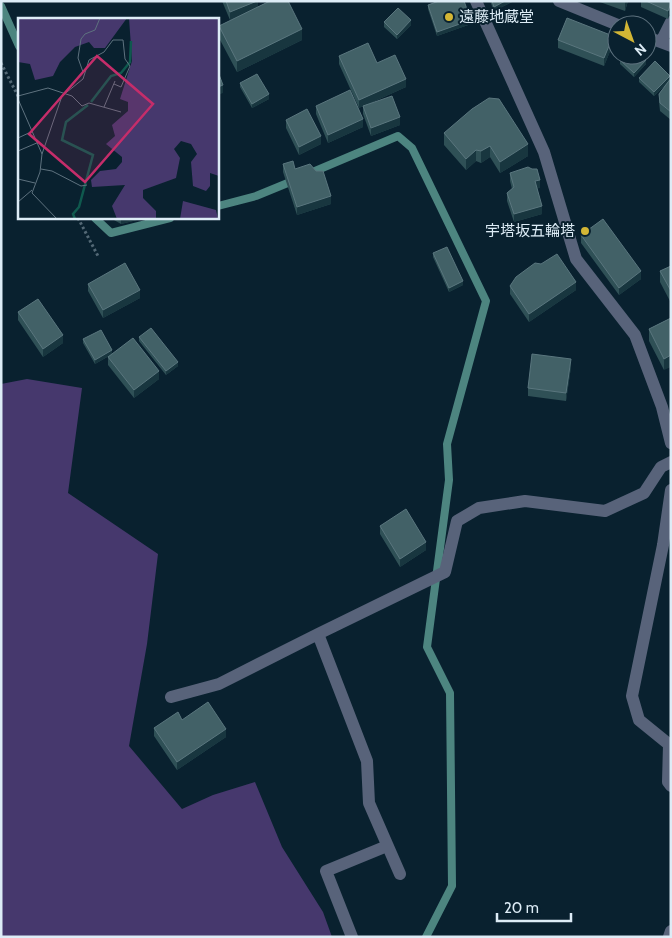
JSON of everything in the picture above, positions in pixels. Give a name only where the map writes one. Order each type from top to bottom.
[{"type":"street","points":[[476,1],[544,152],[576,259],[635,335],[662,407],[671,443]]},
{"type":"street","points":[[559,1],[607,21]]},
{"type":"street","points":[[666,44],[671,22]]},
{"type":"street","points":[[172,697],[219,684],[445,572],[457,521],[479,508],[525,501],[605,511],[644,493],[661,467],[671,462]]},
{"type":"street","points":[[671,490],[663,544],[632,696],[639,720],[670,746],[668,782],[671,786]]},
{"type":"street","points":[[318,634],[367,761],[368,802],[400,874]]},
{"type":"street","points":[[352,937],[326,871],[387,846]]},
{"type":"street","points":[[669,937],[671,931]]},
{"type":"path","points":[[1,63],[18,96]]},
{"type":"path","points":[[79,219],[98,256]]},
{"type":"shaded area","points":[[27,379],[82,388],[68,493],[158,554],[147,644],[129,746],[182,809],[213,795],[255,782],[282,847],[323,912],[332,937],[1,937],[1,384]]},
{"type":"building","points":[[226,1],[257,1],[230,12]]},
{"type":"building","points":[[270,1],[288,1],[302,29],[237,61],[219,26]]},
{"type":"building","name":"遠藤地蔵堂","points":[[439,1],[464,1],[471,20],[437,32],[428,5]]},
{"type":"building","points":[[492,1],[505,1],[494,7]]},
{"type":"building","points":[[646,1],[671,1],[671,3],[668,11]]},
{"type":"building","points":[[398,8],[411,20],[397,35],[384,22]]},
{"type":"building","points":[[567,18],[607,34],[607,51],[604,58],[558,40]]},
{"type":"building","points":[[368,43],[377,63],[395,55],[406,79],[359,100],[339,56]]},
{"type":"building","points":[[657,63],[670,76],[654,92],[639,78],[651,65],[657,65]]},
{"type":"building","points":[[625,65],[641,65],[634,73]]},
{"type":"building","points":[[257,74],[269,94],[252,104],[240,83]]},
{"type":"building","points":[[219,75],[223,85],[219,87]]},
{"type":"building","points":[[671,78],[671,112],[660,103],[659,94]]},
{"type":"building","points":[[350,90],[363,119],[328,135],[316,106]]},
{"type":"building","points":[[392,96],[400,117],[371,128],[363,106]]},
{"type":"building","points":[[489,98],[499,99],[528,144],[500,162],[490,146],[481,151],[476,150],[466,159],[444,133],[472,109]]},
{"type":"building","points":[[307,109],[321,136],[299,147],[286,120]]},
{"type":"building","points":[[293,161],[295,169],[310,164],[316,171],[323,171],[331,196],[297,207],[283,164]]},
{"type":"building","points":[[528,167],[537,169],[540,180],[535,181],[542,206],[514,214],[507,193],[514,187],[510,173]]},
{"type":"building","points":[[603,219],[641,271],[619,288],[581,235]]},
{"type":"building","points":[[447,247],[463,281],[449,288],[433,253]]},
{"type":"building","points":[[557,254],[576,282],[529,314],[510,286],[516,277],[535,263],[541,264]]},
{"type":"building","points":[[125,263],[140,290],[103,310],[88,284]]},
{"type":"building","points":[[671,266],[671,291],[660,271]]},
{"type":"building","points":[[38,299],[63,335],[43,349],[18,312]]},
{"type":"building","points":[[671,318],[671,355],[664,359],[649,329]]},
{"type":"building","points":[[151,328],[178,362],[166,371],[139,337]]},
{"type":"building","points":[[101,330],[112,350],[95,360],[83,339]]},
{"type":"building","points":[[133,338],[159,371],[134,390],[108,357]]},
{"type":"building","points":[[532,354],[571,359],[566,393],[528,388]]},
{"type":"building","points":[[406,509],[426,542],[400,559],[380,526]]},
{"type":"building","points":[[208,702],[226,729],[177,762],[154,728],[178,712],[182,720]]},
{"type":"waterway","points":[[1,6],[18,44]]},
{"type":"waterway","points":[[308,174],[398,136],[412,148],[486,301],[447,444],[449,480],[427,647],[450,693],[452,886],[426,937]]},
{"type":"waterway","points":[[219,206],[256,196],[295,180]]},
{"type":"waterway","points":[[96,219],[111,233],[166,219]]},
{"type":"place","name":"遠藤地蔵堂","points":[[449,17]]},
{"type":"place","name":"宇塔坂五輪塔","points":[[585,231]]}]
